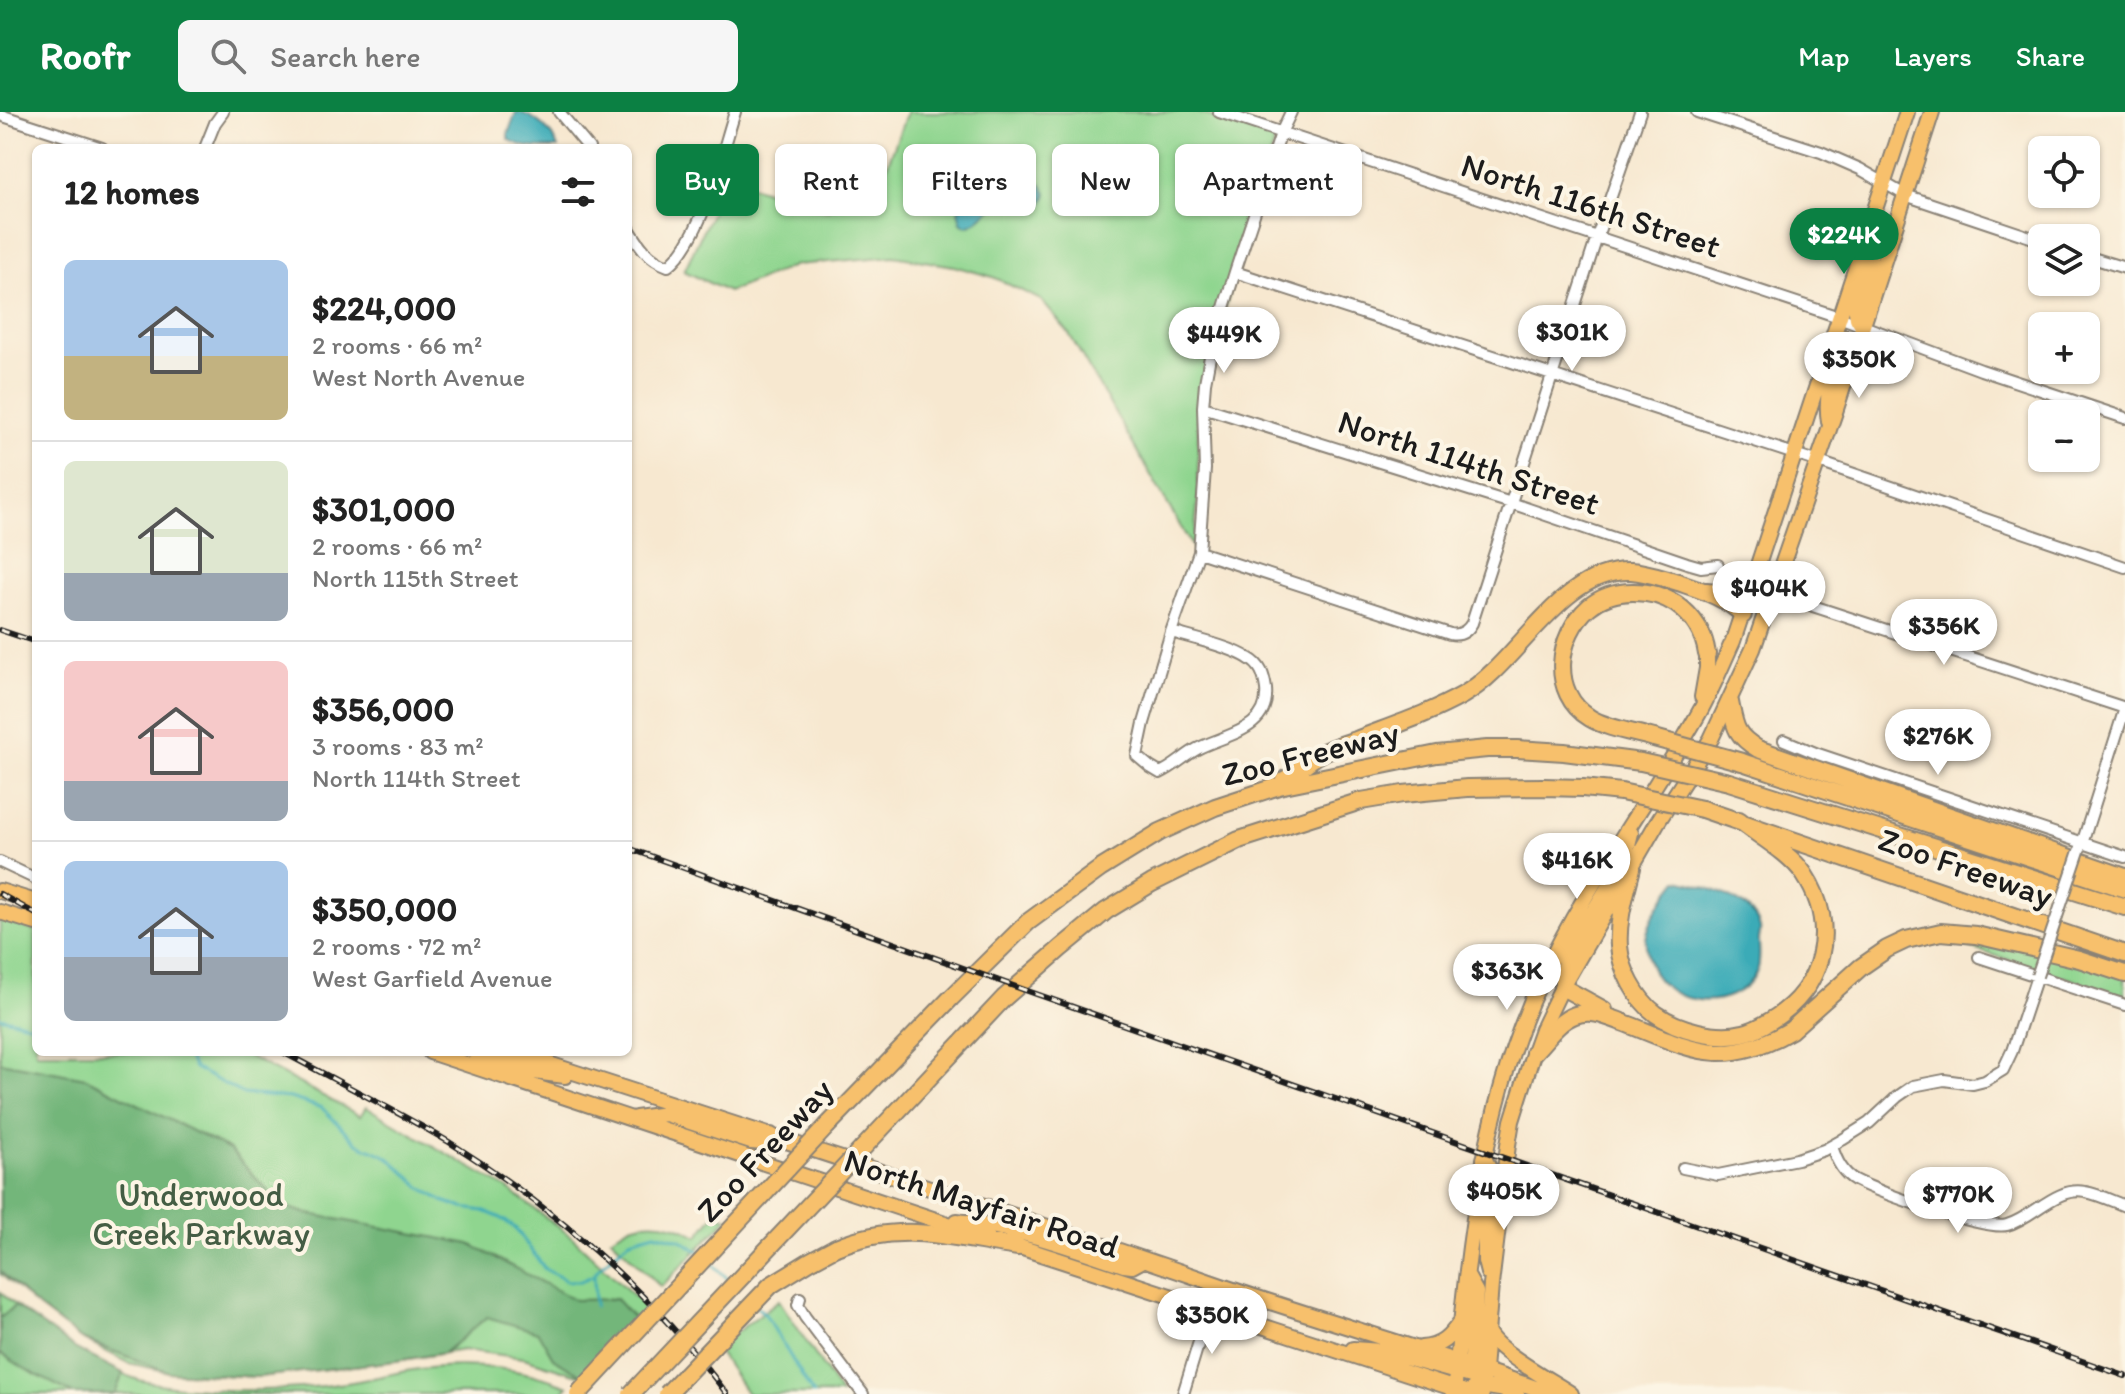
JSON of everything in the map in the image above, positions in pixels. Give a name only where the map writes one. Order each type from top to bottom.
[{"type":"highway","points":[[1702,590],[1725,591],[1758,570]]},
{"type":"highway","points":[[1279,786],[1321,753],[1425,713],[1474,688],[1559,603],[1587,583],[1606,575],[1631,571],[1651,574],[1702,590],[1735,606],[1743,615]]},
{"type":"highway","points":[[1707,654],[1697,624],[1686,611],[1664,597],[1632,592],[1611,595],[1590,606],[1572,627],[1564,652],[1561,678],[1568,696],[1591,719],[1742,762],[2125,889]]},
{"type":"highway","points":[[1730,702],[1735,727],[1742,738],[1758,749],[2125,877]]},
{"type":"highway","name":"Zoo Freeway","points":[[578,1394],[828,1125],[1028,922],[1100,869],[1160,832],[1215,807],[1279,786],[1437,754],[1487,749],[1564,752],[1641,762],[1729,782],[2125,907]]},
{"type":"highway","name":"Zoo Freeway","points":[[631,1394],[1004,998],[1106,911],[1140,890],[1239,840],[1361,801],[1467,788],[1583,788],[1621,792],[1739,820],[2125,954]]},
{"type":"highway","points":[[1632,868],[1621,914],[1619,946],[1623,968],[1633,987],[1655,1013],[1687,1028],[1735,1035],[1755,1029],[1782,1014],[1803,994],[1822,952],[1823,921],[1817,899],[1804,874],[1785,855],[1739,820]]},
{"type":"highway","points":[[1534,1052],[1561,1023],[1579,1014],[1595,1012],[1681,1046],[1703,1051],[1735,1051],[1767,1042],[1791,1030],[1839,985],[1887,949],[1906,940],[1941,932],[1976,935],[2079,959],[2125,974]]},
{"type":"highway","points":[[1562,987],[1633,1026]]},
{"type":"highway","points":[[667,1394],[771,1285],[836,1247],[878,1234],[918,1232],[1018,1247]]},
{"type":"main road","points":[[1468,1383],[1461,1321],[1475,1208],[1484,1159],[1514,1044],[1542,977],[1568,928],[1700,711],[1743,615],[1907,112]]},
{"type":"main road","points":[[1468,1383],[1487,1330],[1512,1121],[1534,1052],[1562,987],[1657,823],[1711,739],[1750,656],[1819,462],[1932,112]]},
{"type":"main road","points":[[1862,326],[1855,305],[1875,235],[1873,213]]},
{"type":"main road","points":[[1830,428],[1827,408],[1829,385],[1844,336],[1839,317]]},
{"type":"main road","points":[[1743,615],[1750,629],[1750,656]]},
{"type":"main road","points":[[1700,711],[1707,654]]},
{"type":"main road","points":[[1562,987],[1562,968],[1568,952],[1616,874],[1629,845],[1634,819]]},
{"type":"main road","points":[[0,891],[32,901]]},
{"type":"main road","points":[[0,912],[32,922]]},
{"type":"main road","points":[[1542,977],[1562,987]]},
{"type":"main road","name":"North Mayfair Road","points":[[442,1056],[1404,1372],[1552,1394]]},
{"type":"main road","points":[[486,1056],[534,1072],[597,1080]]},
{"type":"main road","name":"North Mayfair Road","points":[[524,1056],[1418,1348],[1468,1383]]},
{"type":"main road","points":[[631,1118],[666,1114],[751,1142],[764,1143],[771,1135]]},
{"type":"main road","points":[[1484,1159],[1491,1171],[1490,1198],[1500,1208]]},
{"type":"main road","points":[[1475,1208],[1486,1219],[1485,1261],[1491,1285]]},
{"type":"main road","points":[[928,1218],[1022,1231],[1124,1265],[1132,1266],[1143,1260]]},
{"type":"main road","points":[[1467,1276],[1476,1292],[1468,1383]]},
{"type":"main road","points":[[1418,1348],[1439,1345],[1461,1321]]},
{"type":"main road","points":[[1487,1330],[1490,1338],[1501,1348],[1571,1394]]},
{"type":"main road","points":[[1335,1348],[1381,1351],[1468,1383],[1517,1394]]},
{"type":"main road","points":[[1404,1372],[1432,1394]]},
{"type":"street","points":[[207,144],[223,112]]},
{"type":"street","points":[[559,112],[586,144]]},
{"type":"street","points":[[632,234],[649,257],[668,266],[677,259],[694,233],[735,112]]},
{"type":"street","name":"North 116th Street","points":[[1219,112],[1839,317],[1981,370],[2125,418]]},
{"type":"street","points":[[1171,632],[1245,656],[1257,664],[1264,677],[1266,696],[1252,726],[1195,750],[1174,767],[1160,773],[1137,756],[1171,632],[1199,552],[1205,469],[1203,407],[1212,346],[1281,133],[1291,112]]},
{"type":"street","points":[[1199,552],[1450,634],[1467,630],[1472,623],[1640,112]]},
{"type":"street","points":[[1697,112],[1821,152],[1860,169],[1905,195],[2028,236]]},
{"type":"street","points":[[0,115],[90,144]]},
{"type":"street","points":[[2100,260],[2125,268]]},
{"type":"street","points":[[1235,272],[1819,462],[2125,567]]},
{"type":"street","name":"North 114th Street","points":[[1203,407],[1511,503],[1687,563],[1701,567],[1718,565]]},
{"type":"street","points":[[1683,1168],[1718,1175],[1797,1159],[1832,1146],[1869,1123],[1913,1086],[1944,1080],[1973,1084],[2003,1070],[2012,1051],[2125,708],[1773,593]]},
{"type":"street","points":[[1784,740],[2080,847],[2125,857]]},
{"type":"street","points":[[0,862],[32,877]]},
{"type":"street","points":[[1979,957],[2125,1005]]},
{"type":"street","points":[[1832,1146],[1840,1166],[1854,1180],[1982,1224],[2005,1226],[2065,1193],[2082,1191],[2125,1206]]},
{"type":"street","points":[[800,1298],[798,1305],[805,1317],[863,1394]]},
{"type":"street","points":[[1183,1394],[1209,1309]]},
{"type":"green space","points":[[907,112],[1196,112],[1276,137],[1274,144],[1175,144],[1175,216],[1253,216],[1198,400],[1198,501],[1193,548],[1068,332],[1041,300],[993,277],[954,266],[894,256],[796,265],[728,292],[684,271],[710,216],[759,216],[759,189],[775,194],[775,216],[887,216],[887,166]]},
{"type":"green space","name":"Underwood Creek Parkway","points":[[0,920],[32,930],[32,1056],[248,1056],[360,1116],[366,1107],[508,1189],[572,1237],[648,1309],[587,1378],[524,1358],[463,1350],[258,1377],[169,1372],[129,1363],[81,1339],[0,1274]]},
{"type":"green space","points":[[2013,937],[2061,946],[2125,968],[2125,996],[1964,946],[1987,938]]},
{"type":"green space","name":"Underwood Creek Parkway","points":[[0,1062],[86,1078],[230,1150],[282,1206],[309,1214],[470,1244],[575,1300],[616,1299],[637,1322],[587,1378],[553,1358],[538,1332],[487,1317],[444,1353],[258,1377],[169,1372],[81,1339],[33,1303],[0,1271]]},
{"type":"green space","points":[[715,1214],[728,1218],[661,1287],[611,1238],[643,1223],[675,1226],[698,1236]]},
{"type":"green space","points":[[0,1292],[84,1355],[139,1380],[162,1385],[242,1390],[297,1388],[346,1383],[427,1368],[468,1366],[528,1374],[568,1386],[561,1394],[0,1394]]},
{"type":"green space","points":[[779,1300],[841,1394],[747,1394],[716,1348]]},
{"type":"green space","points":[[15,1306],[76,1349],[123,1373],[115,1394],[74,1394],[0,1353],[0,1318]]},
{"type":"water","points":[[516,112],[542,124],[556,144],[520,144],[508,139]]},
{"type":"water","points":[[1036,184],[1042,185],[1047,194],[1040,208],[1036,208]]},
{"type":"water","points":[[959,216],[983,216],[966,226]]},
{"type":"water","points":[[1678,880],[1726,895],[1755,918],[1760,930],[1758,968],[1747,985],[1732,995],[1716,1000],[1681,996],[1666,987],[1654,974],[1646,948],[1648,930],[1658,907]]},
{"type":"waterway","points":[[0,1017],[32,1025]]},
{"type":"waterway","points":[[187,1056],[194,1068],[243,1094],[290,1098],[322,1108],[357,1143],[388,1157],[422,1188],[443,1201],[501,1218],[515,1228],[545,1269],[567,1281],[581,1281],[594,1275],[630,1240],[655,1233],[681,1240],[703,1254]]},
{"type":"waterway","points":[[711,1262],[731,1282]]},
{"type":"waterway","points":[[594,1275],[595,1306]]},
{"type":"waterway","points":[[757,1307],[765,1314],[813,1394]]},
{"type":"railway","points":[[0,630],[32,641]]},
{"type":"railway","points":[[632,849],[2125,1376]]},
{"type":"railway","points":[[0,894],[32,912]]},
{"type":"railway","points":[[291,1056],[449,1142],[527,1195],[600,1255],[634,1288],[667,1321],[727,1394]]}]
